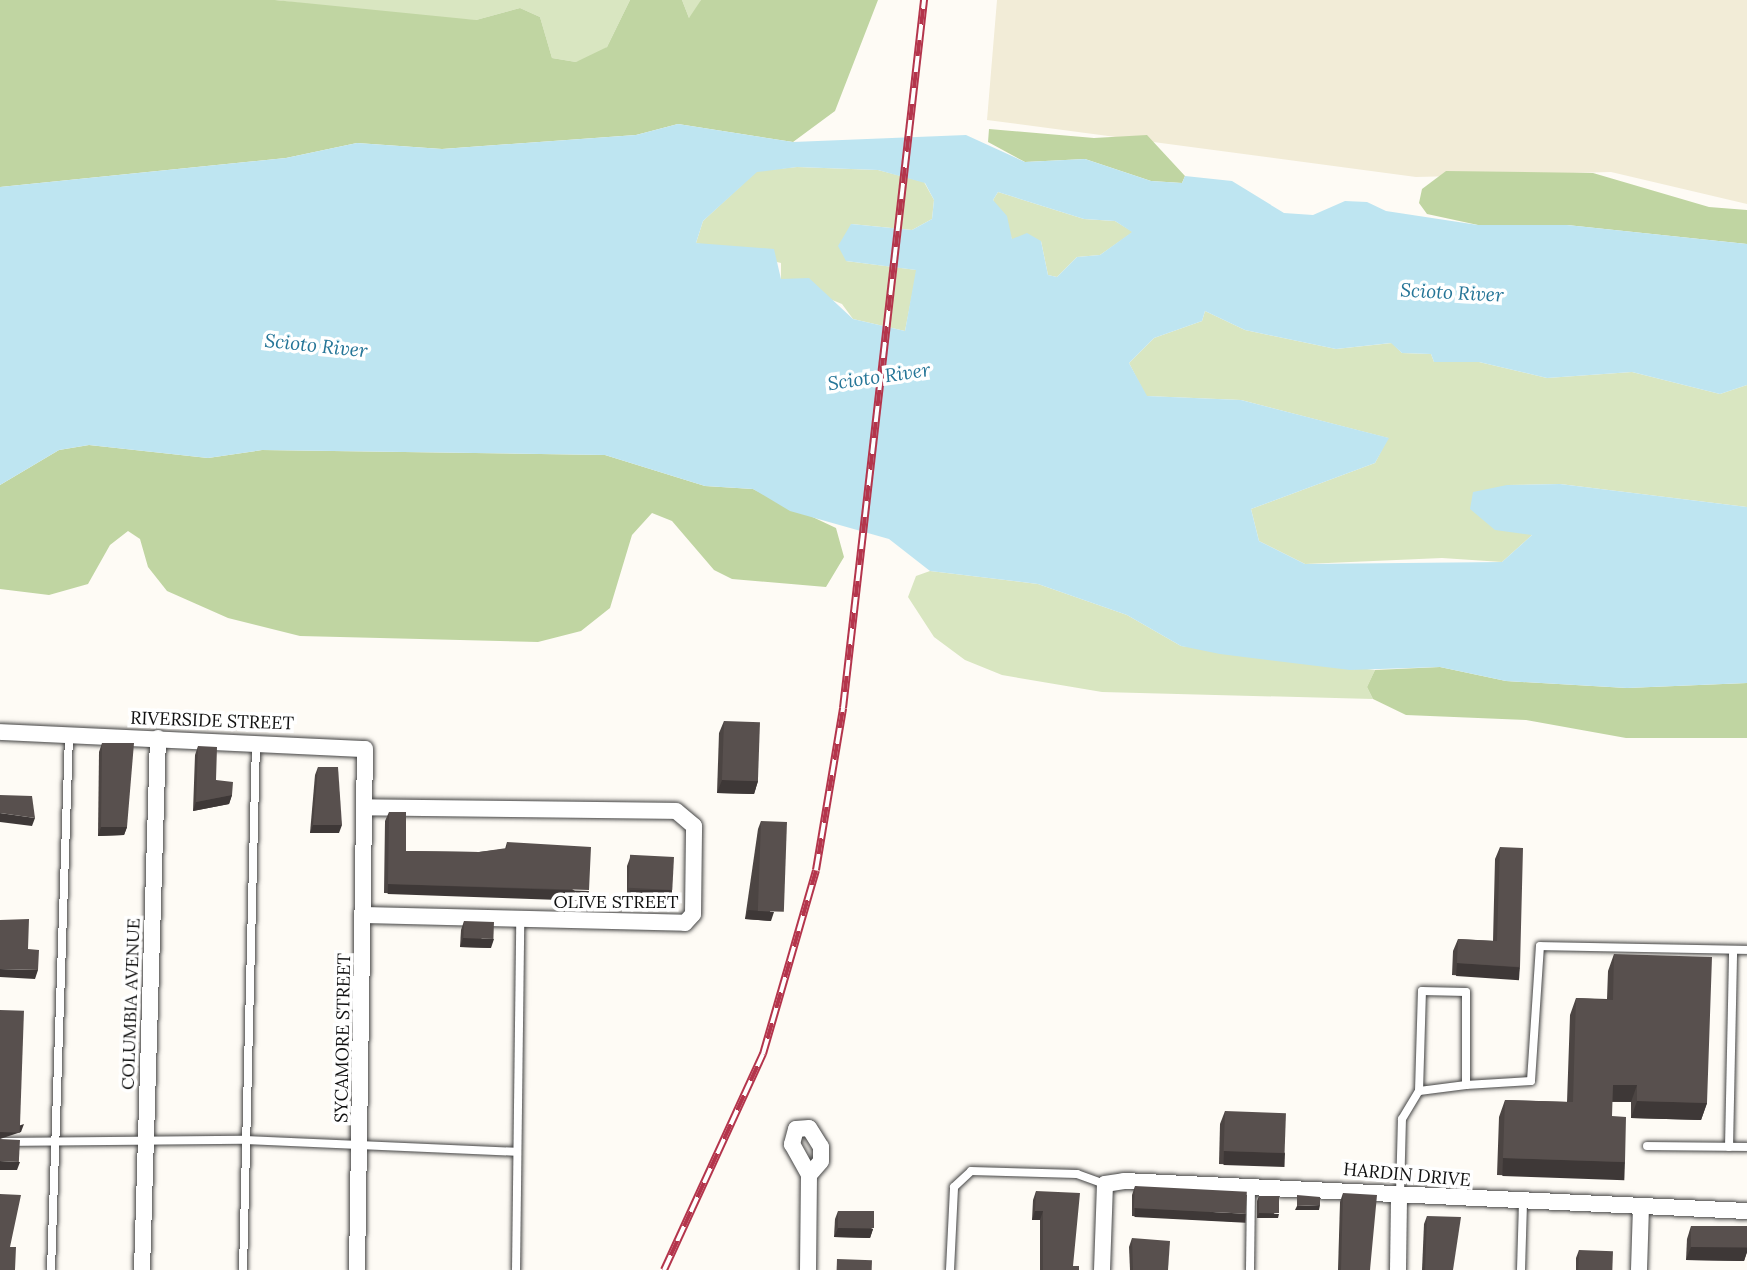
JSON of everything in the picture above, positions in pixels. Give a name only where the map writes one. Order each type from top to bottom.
[{"type":"street","name":"RIVERSIDE STREET","points":[[0,732],[358,745],[367,758],[367,807]]},
{"type":"street","name":"COLUMBIA AVENUE","points":[[142,1270],[158,738]]},
{"type":"street","name":"SYCAMORE STREET","points":[[357,1270],[367,807]]},
{"type":"street","name":"OLIVE STREET","points":[[364,915],[520,920],[691,920],[694,826],[688,815],[367,807]]},
{"type":"street","points":[[808,1270],[809,1175]]},
{"type":"street","name":"HARDIN DRIVE","points":[[1105,1184],[1378,1189],[1399,1197],[1747,1211]]},
{"type":"street","points":[[1102,1270],[1105,1184]]},
{"type":"street","points":[[1398,1270],[1399,1197]]},
{"type":"street","points":[[1639,1270],[1641,1208]]},
{"type":"lane","points":[[51,1270],[69,735]]},
{"type":"lane","points":[[243,1270],[256,742]]},
{"type":"lane","points":[[516,1270],[520,920]]},
{"type":"lane","points":[[1419,1091],[1531,1081],[1540,946],[1747,950]]},
{"type":"lane","points":[[1729,1147],[1733,950]]},
{"type":"lane","points":[[1399,1197],[1402,1119],[1419,1091],[1422,991],[1466,992],[1466,1085]]},
{"type":"lane","points":[[0,1142],[146,1144],[245,1140],[361,1143],[516,1152]]},
{"type":"lane","points":[[1647,1146],[1747,1147]]},
{"type":"lane","points":[[950,1270],[954,1187],[971,1171],[1077,1174],[1105,1184]]},
{"type":"lane","points":[[1250,1270],[1251,1187]]},
{"type":"lane","points":[[1521,1270],[1523,1203]]},
{"type":"shaded area","points":[[997,0],[1747,0],[1747,204],[1611,172],[1416,177],[987,120]]},
{"type":"green space","points":[[0,0],[275,0],[476,20],[520,8],[540,17],[552,58],[576,62],[607,47],[630,0],[682,0],[689,18],[701,0],[878,0],[835,111],[793,142],[678,124],[636,135],[442,149],[357,143],[286,158],[0,187]]},
{"type":"green space","points":[[275,0],[630,0],[607,47],[590,60],[576,62],[552,58],[540,17],[520,8],[476,20],[429,19]]},
{"type":"green space","points":[[682,0],[701,0],[696,14],[689,18]]},
{"type":"green space","points":[[989,129],[1094,138],[1147,135],[1185,176],[1182,183],[1151,181],[1085,159],[1025,162],[988,142]]},
{"type":"green space","points":[[797,167],[878,170],[924,182],[934,200],[932,219],[912,230],[851,224],[846,261],[917,270],[905,331],[853,319],[842,304],[781,279],[781,263],[696,243],[703,221],[757,171]]},
{"type":"green space","points":[[1446,171],[1593,173],[1709,207],[1747,210],[1747,244],[1567,225],[1478,225],[1427,214],[1419,203],[1422,189]]},
{"type":"green space","points":[[998,192],[1084,219],[1115,221],[1133,232],[1100,255],[1077,257],[1057,277],[1048,275],[1041,241],[1012,239],[993,200]]},
{"type":"green space","points":[[1205,311],[1245,330],[1336,349],[1392,343],[1402,353],[1431,354],[1434,362],[1479,362],[1547,378],[1632,372],[1720,394],[1747,385],[1747,507],[1560,484],[1507,485],[1532,535],[1502,562],[1442,558],[1305,564],[1259,541],[1251,509],[1375,463],[1388,438],[1241,400],[1146,396],[1129,363],[1154,338],[1202,321]]},
{"type":"green space","points":[[89,445],[208,458],[262,450],[605,455],[705,486],[753,489],[836,528],[844,557],[826,587],[732,579],[714,570],[672,521],[652,513],[632,535],[610,608],[581,631],[538,642],[300,636],[228,618],[167,591],[148,567],[140,539],[128,531],[110,545],[88,584],[49,595],[0,589],[0,485],[59,450]]},
{"type":"green space","points":[[930,571],[1038,584],[1127,615],[1181,646],[1375,670],[1367,687],[1373,699],[1102,692],[1002,675],[965,660],[934,637],[908,597],[916,576]]},
{"type":"green space","points":[[1440,667],[1506,681],[1627,688],[1747,683],[1747,738],[1626,738],[1526,720],[1406,715],[1373,699],[1367,687],[1375,670]]},
{"type":"water","name":"Scioto River","points":[[678,124],[793,142],[966,135],[1025,162],[1085,159],[1151,181],[1182,183],[1185,176],[1232,181],[1284,213],[1313,215],[1345,201],[1367,202],[1386,211],[1478,225],[1567,225],[1747,244],[1747,385],[1720,394],[1632,372],[1547,378],[1479,362],[1434,362],[1431,354],[1402,353],[1391,343],[1336,349],[1245,330],[1205,311],[1202,321],[1154,338],[1129,363],[1147,396],[1241,400],[1389,438],[1375,463],[1251,509],[1259,541],[1305,564],[1502,562],[1532,535],[1495,530],[1470,509],[1473,492],[1507,485],[1560,484],[1747,507],[1747,683],[1627,688],[1506,681],[1440,667],[1350,670],[1220,654],[1181,646],[1127,615],[1038,584],[930,571],[889,539],[790,511],[753,489],[705,486],[605,455],[262,450],[208,458],[89,445],[59,450],[0,485],[0,187],[286,158],[357,143],[442,149],[636,135]],"holes":[[[797,167],[878,170],[925,183],[934,200],[932,219],[912,230],[851,224],[838,246],[846,261],[916,270],[905,331],[853,319],[809,278],[781,279],[774,249],[696,243],[703,221],[757,172]],[[998,192],[1084,219],[1115,221],[1132,232],[1100,255],[1077,257],[1057,277],[1048,275],[1041,241],[1027,233],[1012,239],[1007,216],[993,200]]]},
{"type":"building","points":[[724,721],[760,722],[758,781],[722,780]]},
{"type":"building","points":[[102,743],[134,743],[127,827],[101,827]]},
{"type":"building","points":[[198,746],[217,747],[216,780],[233,782],[232,795],[196,802]]},
{"type":"building","points":[[318,767],[338,767],[342,825],[313,825]]},
{"type":"building","points":[[0,795],[32,796],[35,818],[0,813]]},
{"type":"building","points":[[389,812],[406,812],[406,851],[479,852],[507,848],[507,842],[591,847],[589,890],[388,884]]},
{"type":"building","points":[[761,821],[787,822],[784,912],[758,911]]},
{"type":"building","points":[[1500,847],[1523,848],[1520,967],[1457,963],[1458,939],[1497,941]]},
{"type":"building","points":[[630,855],[674,857],[672,890],[628,888]]},
{"type":"building","points":[[29,919],[28,949],[39,950],[38,970],[0,969],[0,920]]},
{"type":"building","points":[[464,921],[494,922],[493,939],[463,938]]},
{"type":"building","points":[[1614,954],[1712,957],[1707,1103],[1637,1101],[1637,1085],[1613,1085],[1612,1116],[1626,1117],[1625,1162],[1503,1158],[1505,1100],[1573,1102],[1576,998],[1613,1000]]},
{"type":"building","points":[[0,1010],[24,1011],[20,1133],[0,1132]]},
{"type":"building","points":[[1225,1111],[1286,1113],[1285,1153],[1224,1151]]},
{"type":"building","points":[[0,1139],[20,1140],[19,1162],[0,1161]]},
{"type":"building","points":[[1135,1186],[1247,1192],[1246,1214],[1134,1208]]},
{"type":"building","points":[[1036,1191],[1080,1193],[1073,1266],[1079,1266],[1079,1270],[1043,1270],[1043,1211],[1035,1211]]},
{"type":"building","points":[[1343,1193],[1377,1195],[1370,1270],[1341,1270]]},
{"type":"building","points":[[0,1194],[21,1195],[10,1247],[16,1247],[15,1270],[0,1270]]},
{"type":"building","points":[[1297,1195],[1320,1197],[1320,1205],[1297,1206]]},
{"type":"building","points":[[1259,1196],[1279,1196],[1279,1213],[1259,1213]]},
{"type":"building","points":[[838,1211],[874,1211],[874,1228],[838,1228]]},
{"type":"building","points":[[1427,1216],[1461,1217],[1453,1270],[1425,1270]]},
{"type":"building","points":[[1691,1226],[1747,1226],[1747,1247],[1691,1247]]},
{"type":"building","points":[[1132,1238],[1170,1241],[1168,1270],[1133,1270]]},
{"type":"building","points":[[1579,1250],[1613,1251],[1612,1270],[1578,1270]]},
{"type":"building","points":[[837,1259],[872,1260],[872,1270],[837,1270]]},
{"type":"railway","points":[[664,1270],[763,1054],[816,870],[843,708],[924,0]]}]
